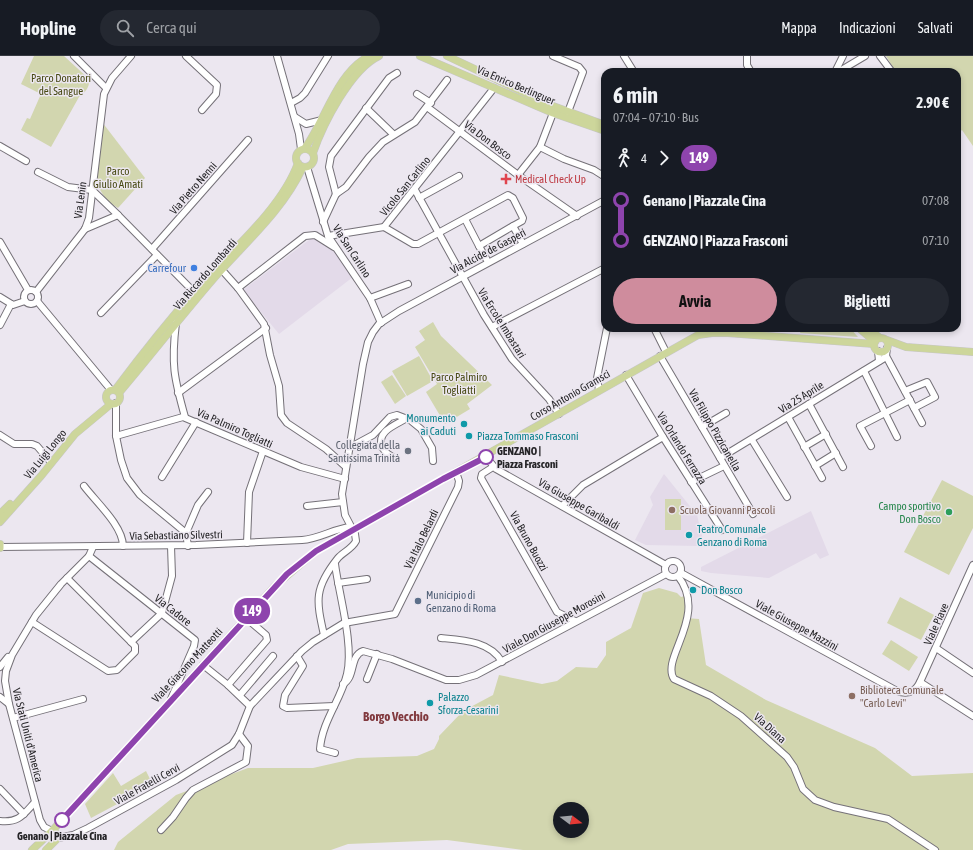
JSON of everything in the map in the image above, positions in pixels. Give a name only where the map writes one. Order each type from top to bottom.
[{"type":"main road","points":[[369,56],[348,74],[322,120],[303,149],[296,155],[303,166],[314,161],[313,153],[320,135],[350,83],[362,68],[379,56]]},
{"type":"main road","name":"Via Enrico Berlinguer","points":[[420,56],[491,91],[601,130]]},
{"type":"main road","name":"Via Enrico Berlinguer","points":[[447,56],[568,112],[601,124]]},
{"type":"main road","points":[[303,149],[313,153]]},
{"type":"main road","name":"Via Riccardo Lombardi","points":[[115,391],[273,214],[292,187],[303,166]]},
{"type":"main road","name":"Via Riccardo Lombardi","points":[[115,391],[194,292],[267,212],[303,166]]},
{"type":"main road","points":[[863,343],[867,332]]},
{"type":"main road","points":[[868,332],[879,341],[887,352]]},
{"type":"main road","name":"Corso Antonio Gramsci","points":[[456,472],[486,457],[599,390],[694,337],[712,333],[863,343],[879,341]]},
{"type":"main road","points":[[879,341],[906,347],[973,352]]},
{"type":"main road","points":[[879,341],[878,351],[882,352],[906,347]]},
{"type":"main road","points":[[115,391],[120,398],[111,403],[106,395],[115,391]]},
{"type":"main road","name":"Via Luigi Longo","points":[[0,514],[25,488],[73,429],[111,403]]},
{"type":"main road","name":"Via Luigi Longo","points":[[0,522],[41,476],[75,434],[111,403]]},
{"type":"main road","name":"Viale Giacomo Matteotti","points":[[32,850],[52,831],[278,582],[308,557],[352,529],[456,472]]},
{"type":"main road","points":[[46,850],[58,838],[56,833],[52,831]]},
{"type":"street","points":[[74,56],[106,88]]},
{"type":"street","name":"Via Lenin","points":[[36,292],[85,229],[92,190],[102,100],[106,88],[116,72],[131,56]]},
{"type":"street","points":[[186,56],[217,85],[216,94],[202,110]]},
{"type":"street","points":[[277,56],[303,149]]},
{"type":"street","points":[[291,103],[298,100],[305,93],[328,56]]},
{"type":"street","points":[[553,56],[579,67],[583,72],[568,112]]},
{"type":"street","points":[[624,56],[632,68]]},
{"type":"street","points":[[747,56],[747,65],[749,68]]},
{"type":"street","points":[[838,68],[843,56]]},
{"type":"street","points":[[843,68],[865,56]]},
{"type":"street","points":[[880,56],[889,68]]},
{"type":"street","points":[[336,194],[329,167],[330,158],[389,78],[397,73]]},
{"type":"street","points":[[323,222],[336,194],[346,187],[378,146],[393,134],[411,125],[429,105],[447,80]]},
{"type":"street","name":"Vicolo San Carlino","points":[[328,236],[384,228],[491,91]]},
{"type":"street","name":"Via Don Bosco","points":[[417,94],[461,131],[518,175],[577,216]]},
{"type":"street","points":[[366,108],[393,134]]},
{"type":"street","points":[[518,175],[540,147],[553,113]]},
{"type":"street","points":[[294,116],[306,124],[322,120]]},
{"type":"street","name":"Via Pietro Nenni","points":[[152,249],[248,140]]},
{"type":"street","points":[[0,146],[26,161]]},
{"type":"street","points":[[540,147],[601,174]]},
{"type":"street","name":"Via San Carlino","points":[[303,166],[328,236],[370,298],[381,322]]},
{"type":"street","points":[[38,172],[68,187],[92,190],[194,292]]},
{"type":"street","points":[[419,198],[459,176]]},
{"type":"street","name":"Via Ercole Imbastari","points":[[415,190],[438,234],[506,350],[516,365],[547,396],[559,414]]},
{"type":"street","points":[[384,228],[417,244],[509,195],[514,199],[523,218],[522,221],[479,246]]},
{"type":"street","name":"Via Alcide de Gasperi","points":[[381,322],[402,308],[463,277],[488,262],[601,202]]},
{"type":"street","points":[[85,229],[118,215]]},
{"type":"street","points":[[465,219],[488,262]]},
{"type":"street","points":[[513,226],[523,244]]},
{"type":"street","points":[[238,288],[305,236],[315,235],[335,247]]},
{"type":"street","points":[[0,242],[28,290],[36,292],[38,296],[37,300],[115,391]]},
{"type":"street","points":[[101,313],[157,255]]},
{"type":"street","points":[[222,270],[262,319],[266,328],[269,351],[279,388],[281,415],[287,422],[326,449],[346,467]]},
{"type":"street","points":[[492,327],[601,270]]},
{"type":"street","points":[[370,298],[408,284]]},
{"type":"street","points":[[25,301],[24,295],[28,290]]},
{"type":"street","points":[[0,297],[11,304],[25,301],[31,304],[37,300]]},
{"type":"street","points":[[0,325],[11,304]]},
{"type":"street","points":[[324,635],[318,607],[318,596],[324,579],[339,557],[356,541],[342,502],[349,448],[367,346],[373,332],[381,322]]},
{"type":"street","points":[[176,323],[173,363],[178,393],[185,417]]},
{"type":"street","points":[[178,393],[266,328]]},
{"type":"street","points":[[599,390],[597,378],[606,332]]},
{"type":"street","name":"Via Filippo Pizzicanella","points":[[655,332],[663,354],[702,427],[752,514]]},
{"type":"street","points":[[878,351],[879,361]]},
{"type":"street","points":[[887,352],[905,392],[922,423]]},
{"type":"street","name":"Via 25 Aprile","points":[[720,458],[864,371],[879,361],[887,352]]},
{"type":"street","points":[[864,371],[897,438]]},
{"type":"street","name":"Via Orlando Ferrazza","points":[[626,375],[722,530]]},
{"type":"street","points":[[905,392],[927,382],[935,397],[914,408]]},
{"type":"street","points":[[871,446],[860,426],[886,414],[910,400]]},
{"type":"street","points":[[111,403],[122,464],[132,485],[140,495],[186,533]]},
{"type":"street","points":[[809,404],[844,467]]},
{"type":"street","points":[[702,427],[726,413]]},
{"type":"street","points":[[349,448],[373,435],[391,416],[398,415],[407,418],[423,432],[432,448],[433,461]]},
{"type":"street","name":"Via Palmiro Togliatti","points":[[116,436],[180,417],[185,417],[312,471],[345,479]]},
{"type":"street","points":[[391,456],[386,453],[382,445],[382,436],[386,430],[407,418]]},
{"type":"street","points":[[788,418],[822,478]]},
{"type":"street","points":[[162,477],[196,422]]},
{"type":"street","points":[[804,447],[826,434]]},
{"type":"street","points":[[0,435],[14,444],[32,444],[38,446],[49,460]]},
{"type":"street","points":[[562,506],[572,493],[583,485],[663,437]]},
{"type":"street","points":[[752,440],[787,497]]},
{"type":"street","points":[[247,543],[249,492],[263,451]]},
{"type":"street","points":[[815,466],[836,454]]},
{"type":"street","name":"Via Giuseppe Garibaldi","points":[[486,457],[493,467],[666,565]]},
{"type":"street","points":[[692,482],[724,466]]},
{"type":"street","name":"Via Bruno Buozzi","points":[[493,467],[482,474],[481,478],[557,612],[575,621]]},
{"type":"street","name":"Via Italo Belardi","points":[[344,622],[395,614],[458,486],[459,481],[456,472]]},
{"type":"street","points":[[84,486],[118,528],[122,536],[123,546]]},
{"type":"street","points":[[188,546],[186,533],[194,512],[208,492]]},
{"type":"street","points":[[307,506],[342,502]]},
{"type":"street","name":"Via Sebastiano Silvestri","points":[[0,548],[188,546],[309,540],[340,529],[352,529]]},
{"type":"street","name":"Via Stati Uniti d'America","points":[[52,831],[41,823],[13,718],[2,685],[6,668],[17,646],[32,622],[67,578],[89,556],[93,546]]},
{"type":"street","points":[[131,642],[162,613],[172,576],[171,546]]},
{"type":"street","name":"Via Cadore","points":[[89,556],[162,613],[195,642],[171,699]]},
{"type":"street","points":[[670,561],[677,561],[681,566],[680,574],[671,577],[666,574],[666,565],[670,561]]},
{"type":"street","points":[[335,564],[344,622],[348,667],[346,682]]},
{"type":"street","name":"Viale Piave","points":[[914,690],[920,682],[973,565]]},
{"type":"street","name":"Viale Don Giuseppe Morosini","points":[[377,654],[449,681],[476,675],[575,621],[666,574]]},
{"type":"street","name":"Viale Giuseppe Mazzini","points":[[680,574],[904,693],[914,690]]},
{"type":"street","name":"Via Diana","points":[[680,574],[687,592],[689,608],[684,633],[671,667],[671,673],[674,679],[711,696],[741,716],[787,757],[794,767],[803,789],[815,800],[828,805],[888,819],[935,850]]},
{"type":"street","points":[[32,622],[104,669],[112,672],[118,669],[136,649],[131,642],[67,578]]},
{"type":"street","points":[[338,583],[367,579]]},
{"type":"street","points":[[228,684],[267,640],[266,636],[246,618]]},
{"type":"street","points":[[203,665],[228,684],[250,706],[297,656],[344,622]]},
{"type":"street","points":[[441,638],[466,641],[488,647],[497,654],[502,662]]},
{"type":"street","points":[[0,667],[17,646]]},
{"type":"street","points":[[936,648],[973,673]]},
{"type":"street","points":[[335,753],[320,749],[324,727],[358,654],[365,651],[377,654],[367,679]]},
{"type":"street","points":[[240,695],[273,656]]},
{"type":"street","points":[[297,656],[303,666],[285,695],[284,707],[334,706]]},
{"type":"street","points":[[920,682],[973,716]]},
{"type":"street","points":[[0,697],[9,704]]},
{"type":"street","points":[[13,718],[83,699]]},
{"type":"street","name":"Viale Fratelli Cervi","points":[[58,838],[84,830],[176,780],[232,745],[239,734],[250,706]]},
{"type":"street","points":[[161,830],[193,790],[216,776],[245,762],[248,757],[246,744],[239,734]]},
{"type":"street","points":[[0,789],[24,814]]},
{"type":"street","points":[[0,816],[3,821],[15,821],[35,802]]},
{"type":"shaded area","points":[[313,237],[335,249],[353,277],[279,334],[243,290]]},
{"type":"shaded area","name":"Scuola Giovanni Pascoli","points":[[664,474],[697,515],[704,544],[698,546],[646,545],[635,540],[653,505],[650,497]]},
{"type":"shaded area","points":[[811,511],[829,555],[820,559],[816,553],[769,578],[701,571],[701,567]]},
{"type":"green space","name":"Parco Donatori del Sangue","points":[[34,56],[64,56],[89,79],[88,87],[79,97],[51,147],[21,130],[27,118],[30,119],[41,94],[21,84]]},
{"type":"green space","points":[[886,56],[973,56],[973,146],[962,130],[961,131],[961,68],[894,68]]},
{"type":"green space","name":"Parco Giulio Amati","points":[[102,122],[145,178],[118,208],[107,201],[97,185]]},
{"type":"green space","name":"Parco Palmiro Togliatti","points":[[433,322],[441,336],[492,385],[467,404],[470,409],[445,424],[426,392],[437,384],[415,347],[425,340],[419,331]]},
{"type":"green space","points":[[854,332],[858,337],[800,333]]},
{"type":"green space","points":[[419,356],[433,381],[407,396],[392,371]]},
{"type":"green space","points":[[392,375],[406,396],[395,404],[381,382]]},
{"type":"green space","name":"Campo sportivo Don Bosco","points":[[942,480],[973,496],[973,528],[949,575],[904,552]]},
{"type":"green space","points":[[665,499],[681,499],[681,530],[665,530]]},
{"type":"green space","points":[[659,588],[677,593],[681,597],[685,596],[685,618],[699,619],[706,665],[766,700],[875,748],[912,776],[973,773],[973,850],[523,850],[447,840],[348,844],[331,850],[114,850],[118,842],[176,795],[248,768],[313,768],[357,758],[417,756],[434,749],[439,736],[463,711],[493,695],[499,675],[542,684],[557,681],[576,667],[597,668],[606,655],[606,642],[631,628],[643,593]]},
{"type":"green space","points":[[900,597],[934,615],[921,640],[887,623]]},
{"type":"green space","points":[[891,640],[918,657],[909,671],[882,654]]},
{"type":"green space","points":[[146,771],[153,785],[91,818],[85,804],[113,773],[121,786]]},
{"type":"bus line","name":"149","points":[[62,820],[287,574],[316,551],[443,479],[486,457]]},
{"type":"place","name":"Medical Check Up","points":[[506,179]]},
{"type":"place","name":"Carrefour","points":[[194,268]]},
{"type":"place","name":"Monumento ai Caduti","points":[[464,424]]},
{"type":"place","name":"Piazza Tommaso Frasconi","points":[[469,436]]},
{"type":"place","name":"Collegiata della Santissima Trinità","points":[[408,451]]},
{"type":"place","name":"GENZANO | Piazza Frasconi","points":[[486,457]]},
{"type":"place","name":"Scuola Giovanni Pascoli","points":[[672,510]]},
{"type":"place","name":"Campo sportivo Don Bosco","points":[[949,512]]},
{"type":"place","name":"Teatro Comunale Genzano di Roma","points":[[689,535]]},
{"type":"place","name":"Don Bosco","points":[[693,590]]},
{"type":"place","name":"Municipio di Genzano di Roma","points":[[418,601]]},
{"type":"place","name":"Biblioteca Comunale \"Carlo Levi\"","points":[[852,696]]},
{"type":"place","name":"Palazzo Sforza-Cesarini","points":[[430,703]]},
{"type":"place","name":"Genano | Piazzale Cina","points":[[62,820]]},
{"type":"district","name":"Borgo Vecchio","points":[[396,716]]}]
